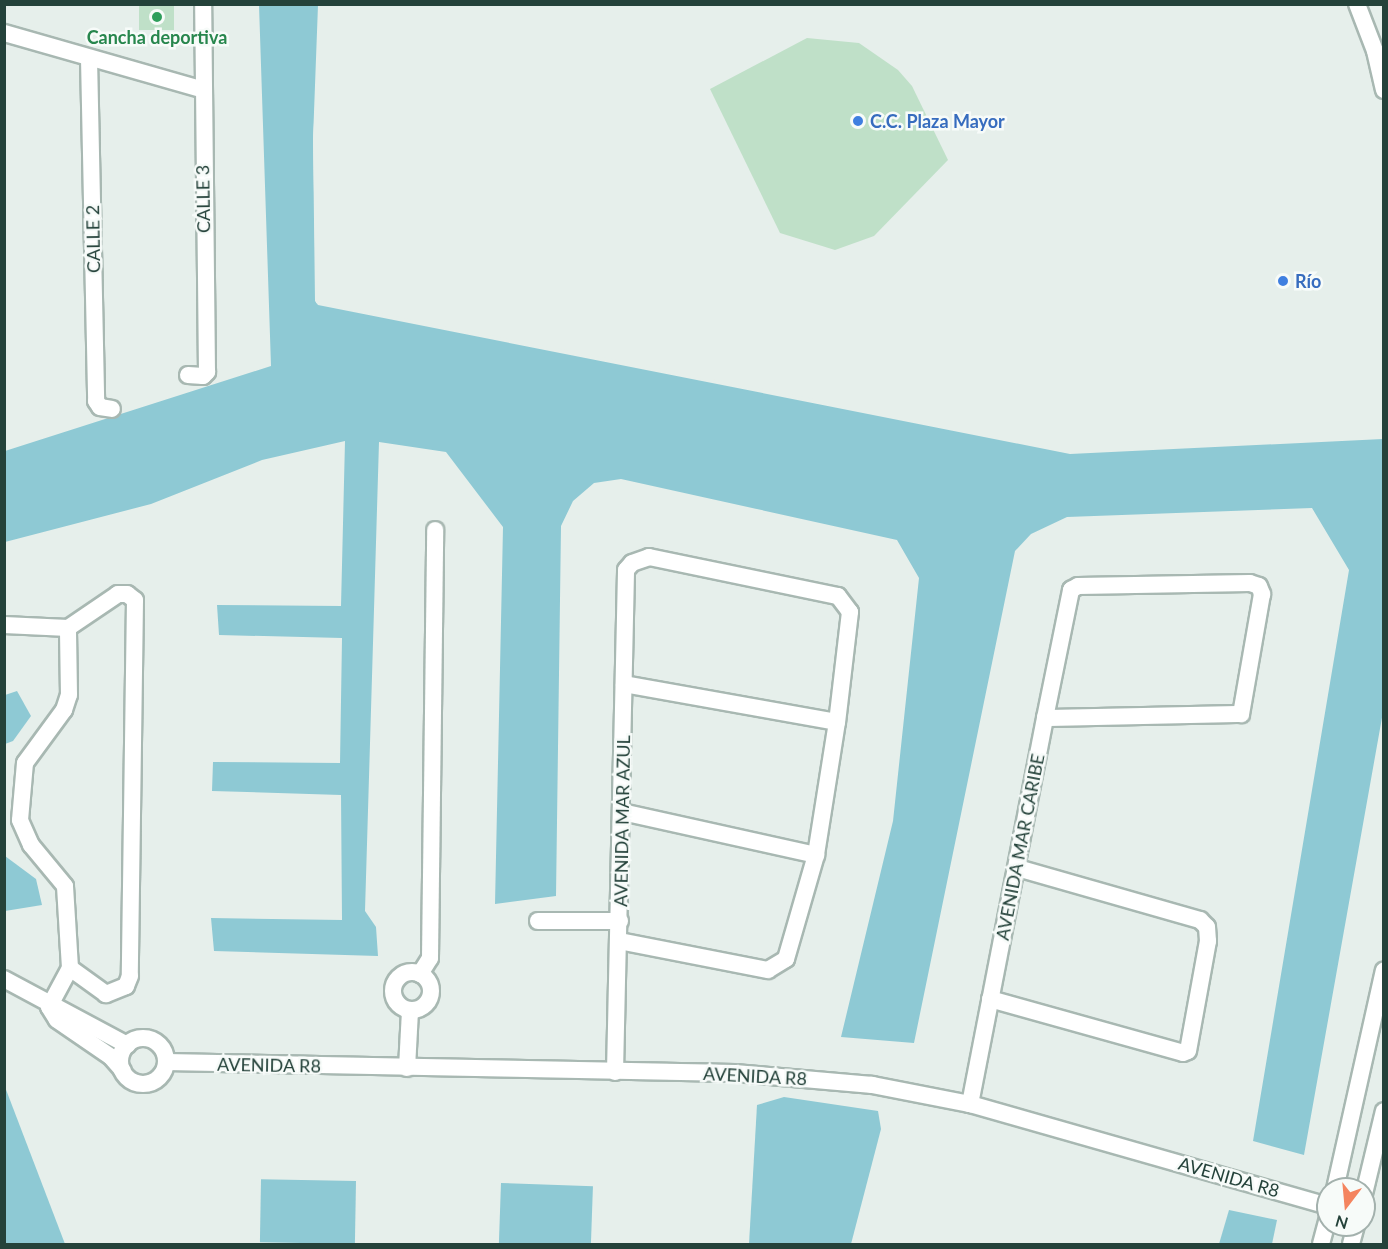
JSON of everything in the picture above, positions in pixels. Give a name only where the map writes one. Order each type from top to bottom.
[{"type":"street","name":"CALLE 3","points":[[188,375],[203,376],[207,372],[201,89],[202,4]]},
{"type":"street","points":[[1357,4],[1375,51],[1383,90]]},
{"type":"street","points":[[4,33],[201,89]]},
{"type":"street","name":"CALLE 2","points":[[89,58],[96,401],[100,407],[112,409]]},
{"type":"street","points":[[420,974],[430,958],[435,530]]},
{"type":"street","name":"AVENIDA MAR AZUL","points":[[615,1072],[626,570],[632,563],[650,557],[838,596],[850,612],[837,722]]},
{"type":"street","name":"AVENIDA MAR CARIBE","points":[[970,1104],[1018,868],[1045,718],[1071,590],[1078,586],[1170,584],[1250,583],[1259,586],[1262,594],[1245,708],[1234,716],[1045,718]]},
{"type":"street","points":[[4,625],[68,628],[118,594],[135,600],[130,976],[126,986],[106,994],[70,968]]},
{"type":"street","points":[[49,1006],[70,968],[65,886],[28,839],[20,819],[19,803],[25,763],[59,718],[69,695],[68,628]]},
{"type":"street","points":[[619,941],[774,969],[786,959],[816,855],[837,722],[624,684]]},
{"type":"street","points":[[622,812],[816,855]]},
{"type":"street","points":[[990,999],[1183,1053],[1188,1051],[1208,941],[1207,927],[1200,920],[1018,868]]},
{"type":"street","points":[[538,921],[620,921]]},
{"type":"street","points":[[1338,1177],[1383,970]]},
{"type":"street","points":[[420,974],[427,980],[430,996],[426,1004],[410,1010],[395,1000],[393,990],[402,975],[420,974]]},
{"type":"street","points":[[4,979],[49,1006],[65,1010],[127,1045]]},
{"type":"street","points":[[49,1006],[57,1020],[111,1057],[123,1071],[129,1078],[144,1084],[159,1077],[166,1062],[163,1049],[153,1040],[138,1038],[127,1045],[121,1058],[123,1071]]},
{"type":"street","points":[[407,1068],[410,1010]]},
{"type":"street","name":"AVENIDA R8","points":[[166,1062],[787,1076],[872,1085],[970,1104],[1316,1203]]},
{"type":"street","points":[[1368,1177],[1383,1111]]},
{"type":"green space","name":"Cancha deportiva","points":[[139,5],[174,5],[174,30],[139,30]]},
{"type":"green space","points":[[807,38],[859,43],[898,70],[912,86],[948,160],[874,236],[835,250],[780,233],[710,89]]},
{"type":"water","points":[[259,5],[318,5],[313,139],[315,301],[318,305],[1070,454],[1383,439],[1383,712],[1304,1155],[1253,1141],[1349,570],[1312,508],[1067,517],[1031,534],[1015,551],[914,1043],[841,1037],[893,821],[919,578],[897,540],[621,479],[594,483],[573,501],[561,526],[556,896],[495,904],[503,527],[446,452],[379,442],[365,911],[376,927],[378,956],[214,951],[211,918],[342,920],[341,795],[212,791],[213,762],[340,763],[342,638],[219,635],[217,605],[341,606],[345,441],[262,460],[151,504],[5,542],[5,451],[271,366]]},
{"type":"water","points":[[17,691],[31,716],[13,741],[5,744],[5,695]]},
{"type":"water","points":[[5,856],[36,879],[42,905],[5,911]]},
{"type":"water","points":[[5,1087],[65,1244],[5,1244]]},
{"type":"water","points":[[784,1097],[878,1111],[881,1129],[851,1244],[749,1244],[757,1105]]},
{"type":"water","points":[[261,1179],[356,1181],[355,1244],[260,1242]]},
{"type":"water","points":[[501,1183],[593,1186],[591,1244],[499,1244]]},
{"type":"water","points":[[1229,1210],[1277,1220],[1272,1244],[1219,1244]]},
{"type":"pier","points":[[321,4],[317,139],[318,301],[814,399],[814,402],[316,303],[313,139]]},
{"type":"place","name":"Cancha deportiva","points":[[157,17]]},
{"type":"place","name":"C.C. Plaza Mayor","points":[[858,121]]},
{"type":"place","name":"Río","points":[[1283,281]]}]
